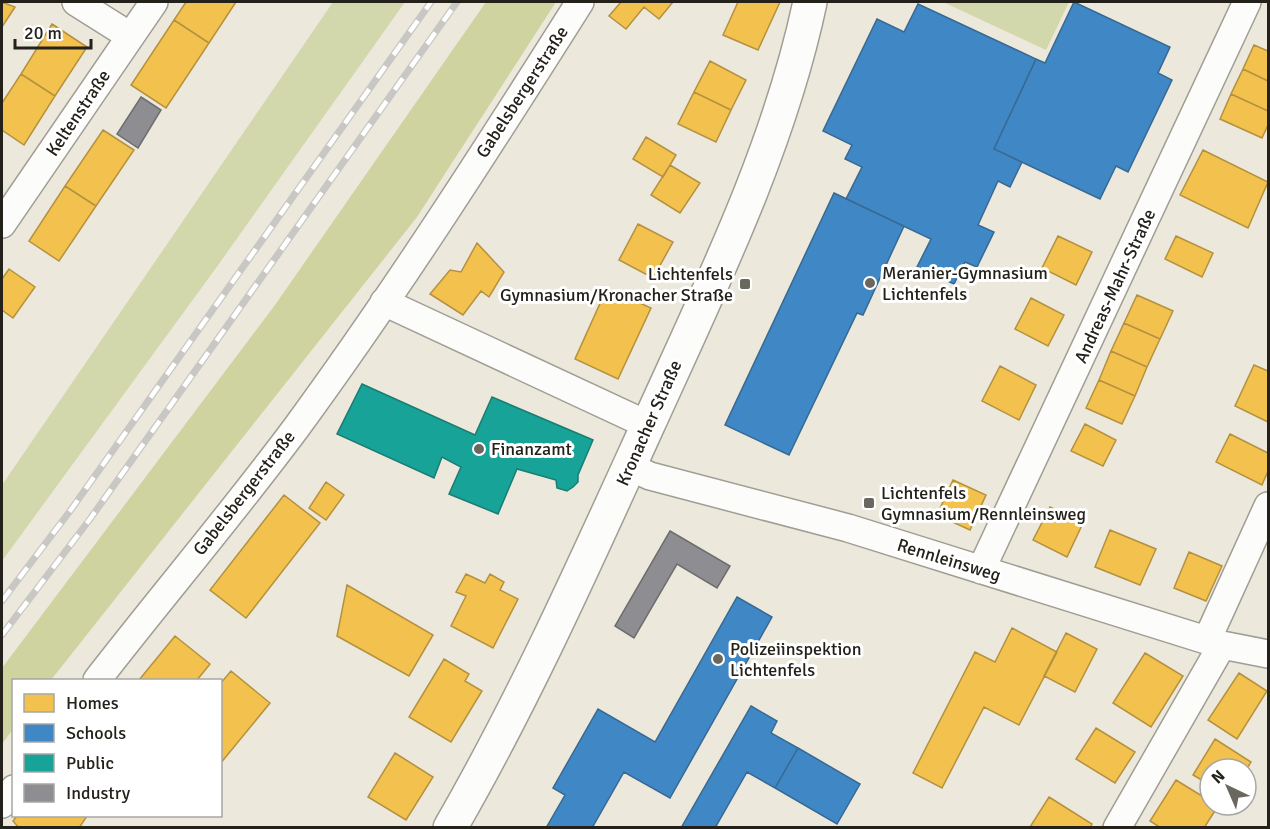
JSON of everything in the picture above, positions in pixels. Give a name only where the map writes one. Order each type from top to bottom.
[{"type":"street","points":[[76,2],[130,36]]},
{"type":"street","name":"Keltenstraße","points":[[2,224],[154,2]]},
{"type":"street","name":"Gabelsbergerstraße","points":[[99,679],[295,429],[384,302],[495,136],[580,2]]},
{"type":"street","name":"Kronacher Straße","points":[[450,828],[478,779],[565,604],[704,303],[764,156],[796,63],[810,2]]},
{"type":"street","name":"Andreas-Mahr-Straße","points":[[981,570],[1247,2]]},
{"type":"street","points":[[384,302],[648,425]]},
{"type":"street","name":"Rennleinsweg","points":[[630,467],[650,476],[848,528],[1214,642],[1269,654]]},
{"type":"street","points":[[1117,828],[1214,642],[1269,506]]},
{"type":"street","points":[[2,804],[12,792]]},
{"type":"green space","points":[[333,2],[405,2],[216,268],[2,561],[2,485]]},
{"type":"green space","points":[[486,2],[556,2],[417,217],[52,679],[12,679],[12,730],[2,744],[2,668],[275,305]]},
{"type":"green space","points":[[943,2],[1069,2],[1046,50]]},
{"type":"building: Homes","points":[[2,2],[15,7],[2,27]]},
{"type":"building: Homes","points":[[186,2],[236,2],[209,43],[174,20]]},
{"type":"building: Homes","points":[[621,2],[673,2],[659,19],[644,7],[626,29],[609,16]]},
{"type":"building: Homes","points":[[738,2],[780,2],[758,50],[723,35]]},
{"type":"building: Homes","points":[[174,20],[209,43],[166,108],[131,85]]},
{"type":"building: Homes","points":[[52,24],[87,47],[55,96],[21,74]]},
{"type":"building: Homes","points":[[1254,45],[1268,51],[1268,81],[1243,69]]},
{"type":"building: Homes","points":[[710,61],[746,80],[731,110],[694,92]]},
{"type":"building: Homes","points":[[1243,69],[1268,81],[1268,111],[1231,94]]},
{"type":"building: Homes","points":[[21,74],[55,96],[24,145],[2,130],[2,103]]},
{"type":"building: Homes","points":[[694,92],[731,110],[716,142],[678,124]]},
{"type":"building: Homes","points":[[1231,94],[1268,111],[1268,125],[1262,138],[1220,119]]},
{"type":"building: Homes","points":[[103,130],[134,150],[96,206],[65,186]]},
{"type":"building: Homes","points":[[646,137],[676,155],[663,177],[633,159]]},
{"type":"building: Homes","points":[[1203,150],[1268,182],[1248,228],[1180,195]]},
{"type":"building: Homes","points":[[670,165],[700,183],[680,213],[651,195]]},
{"type":"building: Homes","points":[[65,186],[96,206],[59,261],[29,241]]},
{"type":"building: Homes","points":[[638,224],[673,242],[653,278],[619,260]]},
{"type":"building: Homes","points":[[1058,236],[1092,252],[1076,285],[1042,268]]},
{"type":"building: Homes","points":[[1176,236],[1213,253],[1202,277],[1165,259]]},
{"type":"building: Homes","points":[[477,243],[504,272],[489,297],[481,291],[463,315],[430,294],[450,270],[461,272]]},
{"type":"building: Homes","points":[[9,269],[35,287],[13,318],[2,310],[2,279]]},
{"type":"building: Homes","points":[[607,288],[651,308],[618,379],[575,359]]},
{"type":"building: Homes","points":[[1137,295],[1173,311],[1160,339],[1124,323]]},
{"type":"building: Homes","points":[[1031,298],[1064,315],[1048,346],[1015,329]]},
{"type":"building: Homes","points":[[1124,323],[1160,339],[1147,367],[1111,351]]},
{"type":"building: Homes","points":[[1111,351],[1147,367],[1135,396],[1099,380]]},
{"type":"building: Homes","points":[[1254,365],[1268,371],[1268,422],[1235,406]]},
{"type":"building: Homes","points":[[1000,366],[1036,385],[1019,420],[982,401]]},
{"type":"building: Homes","points":[[1099,380],[1135,396],[1122,424],[1086,408]]},
{"type":"building: Homes","points":[[1085,424],[1116,440],[1103,466],[1071,451]]},
{"type":"building: Homes","points":[[1230,434],[1268,453],[1268,471],[1262,485],[1216,462]]},
{"type":"building: Homes","points":[[953,480],[986,495],[970,530],[937,515]]},
{"type":"building: Homes","points":[[326,482],[344,495],[326,520],[309,508]]},
{"type":"building: Homes","points":[[284,495],[320,523],[246,618],[210,590]]},
{"type":"building: Homes","points":[[1050,507],[1083,523],[1067,557],[1033,540]]},
{"type":"building: Homes","points":[[1110,530],[1156,549],[1140,585],[1095,567]]},
{"type":"building: Homes","points":[[1189,552],[1222,566],[1206,601],[1174,588]]},
{"type":"building: Homes","points":[[466,574],[485,583],[490,574],[504,582],[500,590],[518,599],[493,648],[451,626],[466,596],[456,592]]},
{"type":"building: Homes","points":[[347,585],[433,635],[409,676],[337,636]]},
{"type":"building: Homes","points":[[1012,628],[1057,652],[1019,725],[984,707],[942,788],[913,773],[975,652],[995,662]]},
{"type":"building: Homes","points":[[1066,633],[1097,649],[1075,692],[1044,676]]},
{"type":"building: Homes","points":[[175,636],[210,664],[198,679],[140,679]]},
{"type":"building: Homes","points":[[1145,653],[1183,676],[1151,727],[1113,703]]},
{"type":"building: Homes","points":[[444,659],[469,674],[465,681],[482,691],[451,742],[409,717]]},
{"type":"building: Homes","points":[[231,671],[270,703],[222,762],[222,682]]},
{"type":"building: Homes","points":[[1239,673],[1267,691],[1237,739],[1208,720]]},
{"type":"building: Homes","points":[[1096,728],[1135,752],[1115,783],[1076,759]]},
{"type":"building: Homes","points":[[1215,739],[1243,757],[1204,757]]},
{"type":"building: Homes","points":[[395,753],[433,777],[406,820],[368,797]]},
{"type":"building: Homes","points":[[1198,767],[1198,778],[1193,775]]},
{"type":"building: Homes","points":[[1176,780],[1198,794],[1198,817],[1211,817],[1204,828],[1161,828],[1150,821]]},
{"type":"building: Homes","points":[[1049,797],[1092,824],[1090,828],[1030,827]]},
{"type":"building: Homes","points":[[16,817],[86,817],[79,828],[19,828],[13,821]]},
{"type":"building: Schools","points":[[1074,2],[1170,47],[1158,73],[1172,80],[1128,172],[1116,166],[1100,199],[994,149],[1036,59],[1045,63]]},
{"type":"building: Schools","points":[[918,4],[1036,59],[994,149],[1022,162],[1010,187],[998,181],[978,225],[994,232],[977,267],[965,262],[954,284],[917,267],[931,239],[846,199],[862,167],[845,159],[852,145],[823,131],[877,19],[904,32]]},
{"type":"building: Schools","points":[[834,193],[904,226],[863,315],[857,313],[789,455],[725,425]]},
{"type":"building: Schools","points":[[737,597],[772,617],[670,798],[624,772],[592,828],[546,828],[565,795],[553,788],[598,709],[655,742]]},
{"type":"building: Schools","points":[[751,706],[777,721],[771,733],[798,748],[775,788],[747,772],[715,828],[681,828]]},
{"type":"building: Schools","points":[[798,748],[860,784],[837,824],[775,788]]},
{"type":"building: Public","name":"Finanzamt","points":[[362,384],[475,435],[492,397],[593,440],[578,475],[578,482],[573,487],[567,491],[557,488],[556,480],[517,469],[498,514],[449,494],[461,467],[442,457],[434,478],[337,434]]},
{"type":"building: Industry","points":[[141,97],[161,110],[138,148],[117,134]]},
{"type":"building: Industry","points":[[670,531],[730,566],[717,588],[677,564],[634,638],[615,626]]},
{"type":"railway","points":[[2,601],[70,511],[431,2]]},
{"type":"railway","points":[[2,635],[90,519],[457,2]]},
{"type":"place","name":"Meranier-Gymnasium Lichtenfels","points":[[870,283]]},
{"type":"place","name":"Lichtenfels Gymnasium/Kronacher Straße","points":[[745,284]]},
{"type":"place","name":"Finanzamt","points":[[479,449]]},
{"type":"place","name":"Lichtenfels Gymnasium/Rennleinsweg","points":[[869,503]]},
{"type":"place","name":"Polizeiinspektion Lichtenfels","points":[[718,659]]}]
